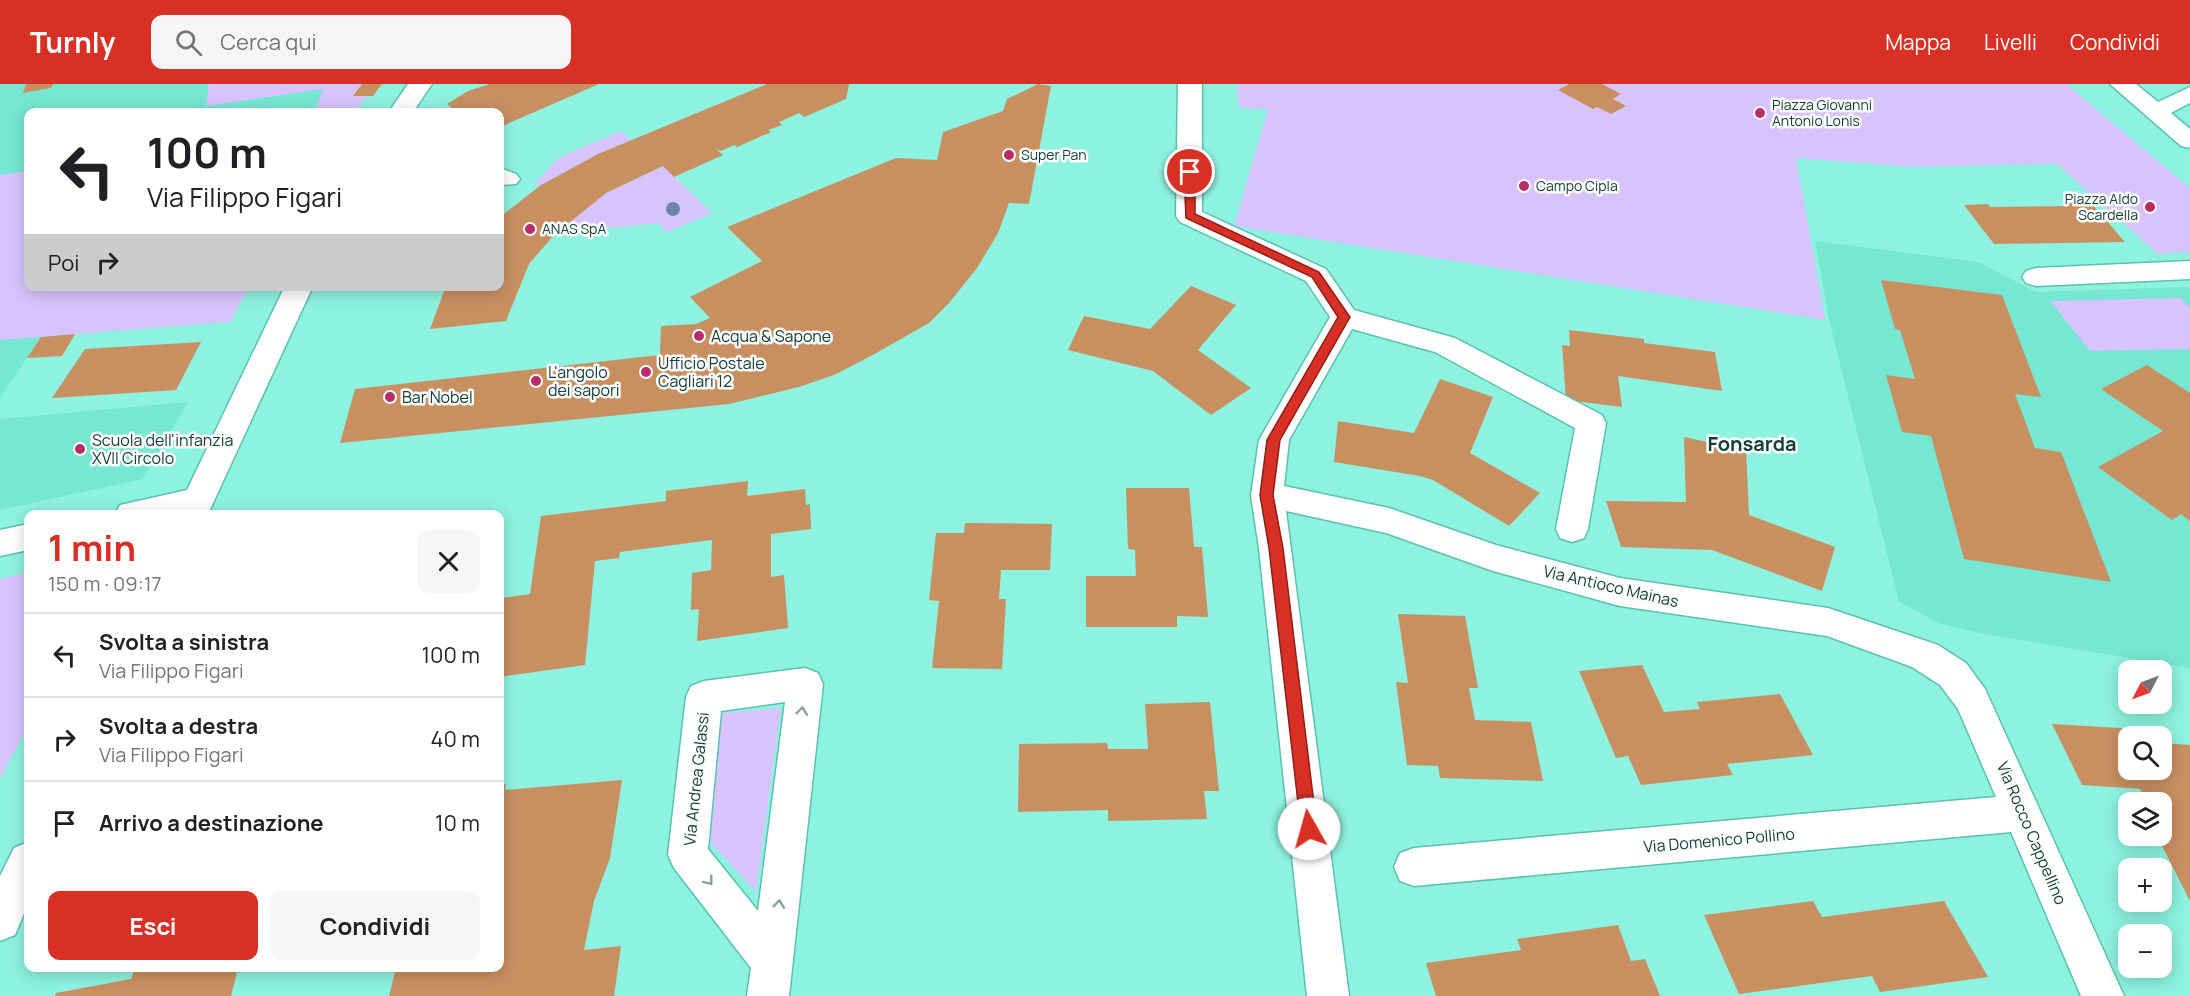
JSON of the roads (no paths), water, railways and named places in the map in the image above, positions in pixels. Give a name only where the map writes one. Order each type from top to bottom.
[{"type":"street","points":[[404,108],[420,84]]},
{"type":"street","points":[[1190,84],[1189,216],[1316,275],[1344,317],[1445,345],[1591,423],[1572,529]]},
{"type":"street","points":[[2121,84],[2190,141]]},
{"type":"street","points":[[2156,112],[2190,94]]},
{"type":"street","points":[[2036,277],[2190,270]]},
{"type":"street","points":[[168,510],[196,507],[297,291]]},
{"type":"street","points":[[1328,996],[1276,548],[1267,495],[1274,440],[1344,317]]},
{"type":"street","name":"Via Antioco Mainas","points":[[1267,495],[1389,521],[1493,558],[1620,592],[1828,622],[1916,652],[1953,674]]},
{"type":"street","points":[[0,543],[24,538]]},
{"type":"street","name":"Via Rocco Cappellino","points":[[1953,674],[1972,700],[2103,996]]},
{"type":"street","name":"Via Andrea Galassi","points":[[806,684],[782,881],[770,979],[688,855],[704,697],[806,684]]},
{"type":"street","name":"Via Domenico Pollino","points":[[1414,867],[2023,813]]},
{"type":"street","points":[[0,921],[24,870]]},
{"type":"place","name":"Piazza Giovanni Antonio Lonis","points":[[1760,113]]},
{"type":"place","name":"Super Pan","points":[[1009,155]]},
{"type":"place","name":"Campo Cipla","points":[[1524,186]]},
{"type":"place","name":"Piazza Aldo Scardella","points":[[2150,207]]},
{"type":"place","name":"ANAS SpA","points":[[530,229]]},
{"type":"place","name":"Acqua & Sapone","points":[[699,336]]},
{"type":"place","name":"Ufficio Postale Cagliari 12","points":[[646,372]]},
{"type":"place","name":"L'angolo dei sapori","points":[[536,381]]},
{"type":"place","name":"Bar Nobel","points":[[390,397]]},
{"type":"place","name":"Scuola dell'infanzia XVII Circolo","points":[[80,449]]},
{"type":"district","name":"Fonsarda","points":[[1752,444]]}]
